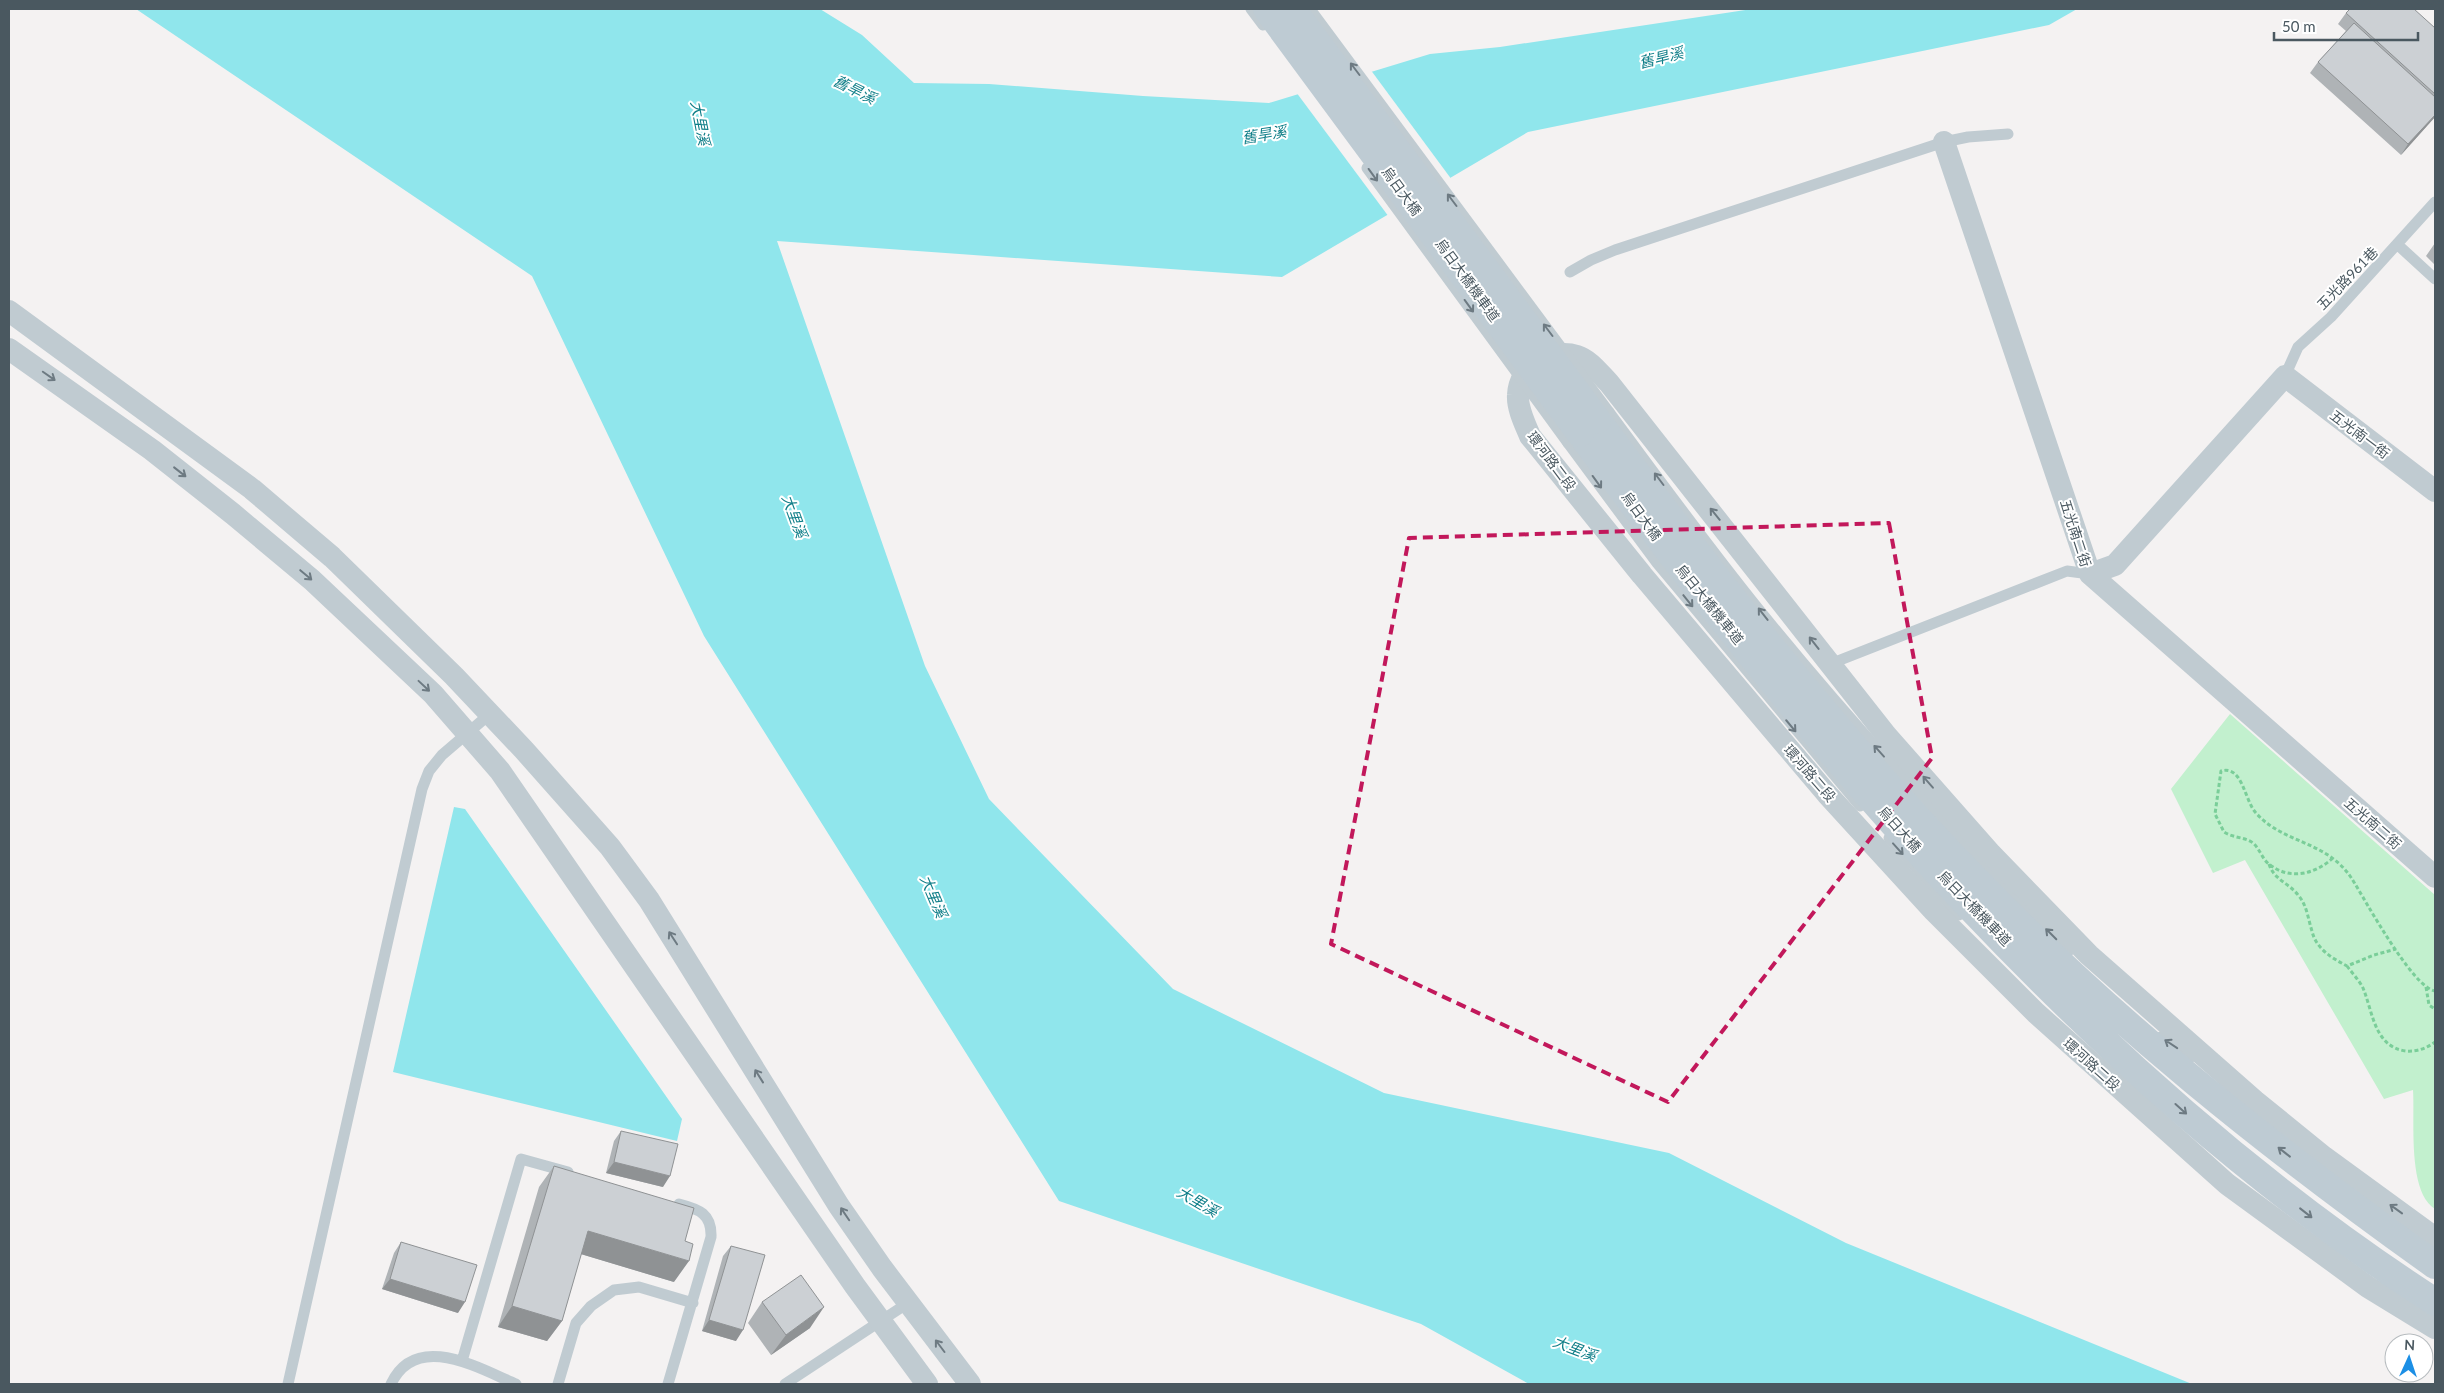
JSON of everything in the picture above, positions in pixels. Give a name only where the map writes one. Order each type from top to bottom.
[{"type":"street","name":"烏日大橋","points":[[1292,9],[1678,548]]},
{"type":"street","name":"烏日大橋","points":[[1268,21],[1678,548],[1758,632],[1863,757],[1971,875],[2065,985]]},
{"type":"street","name":"五光南二街","points":[[1944,142],[2090,574],[2435,877]]},
{"type":"street","points":[[9,311],[252,489],[332,557],[491,713],[610,847],[649,900],[839,1206],[970,1384]]},
{"type":"street","points":[[9,349],[152,450],[233,514],[319,587],[433,694],[500,771],[880,1321],[927,1384]]},
{"type":"street","name":"環河路二段","points":[[2435,1238],[2324,1157],[2254,1101],[2089,955],[1997,860],[1886,735],[1718,519],[1609,383],[1592,366],[1578,356],[1556,354],[1536,362],[1523,378],[1518,395],[1522,416],[1530,436],[1642,575],[1827,794],[1934,911],[2036,1013],[2208,1167],[2368,1287],[2435,1328]]},
{"type":"street","points":[[2090,574],[2115,565],[2285,376]]},
{"type":"street","name":"五光南一街","points":[[2285,376],[2435,491]]},
{"type":"street","points":[[2065,985],[2146,1041],[2314,1175],[2435,1265]]},
{"type":"street","name":"環河路二段","points":[[2065,985],[2218,1143],[2308,1215],[2382,1268],[2435,1302]]},
{"type":"lane","points":[[1251,9],[1268,21]]},
{"type":"lane","name":"烏日大橋機車道","points":[[1310,9],[1678,548],[1729,652],[1868,815]]},
{"type":"lane","points":[[1570,272],[1616,250],[1944,142],[2008,134]]},
{"type":"lane","name":"烏日大橋機車道","points":[[1362,161],[1678,548]]},
{"type":"lane","name":"五光路961巷","points":[[2285,376],[2298,347],[2331,317],[2435,202]]},
{"type":"lane","points":[[2398,245],[2435,279]]},
{"type":"lane","points":[[1830,664],[2067,571],[2090,574]]},
{"type":"lane","points":[[288,1384],[422,789],[429,771],[442,755],[491,713]]},
{"type":"lane","name":"烏日大橋機車道","points":[[1881,830],[1965,920]]},
{"type":"lane","points":[[2065,985],[2093,1046]]},
{"type":"lane","points":[[2150,1028],[2254,1101]]},
{"type":"lane","points":[[2127,1079],[2208,1167]]},
{"type":"lane","points":[[462,1361],[521,1159],[576,1174]]},
{"type":"lane","points":[[668,1200],[696,1208],[704,1214],[710,1220],[711,1237],[668,1384]]},
{"type":"lane","points":[[558,1384],[576,1323],[591,1306],[614,1290],[639,1288],[693,1303]]},
{"type":"lane","points":[[786,1384],[908,1302]]},
{"type":"lane","points":[[391,1384],[396,1374],[407,1363],[422,1357],[442,1357],[462,1361],[516,1384]]},
{"type":"path","points":[[2435,991],[2426,987],[2396,949],[2377,922],[2352,879],[2333,858],[2323,850],[2268,824],[2256,814],[2249,804],[2240,780],[2234,772],[2221,771],[2215,805],[2220,826],[2229,835],[2252,843],[2269,864],[2273,874],[2301,899],[2310,921],[2312,934],[2322,950],[2347,966],[2362,986],[2371,1016],[2387,1042],[2401,1050],[2409,1051],[2422,1050],[2435,1042]]},
{"type":"path","points":[[2269,864],[2284,872],[2302,874],[2316,870],[2333,858]]},
{"type":"path","points":[[2347,966],[2374,955],[2396,949]]},
{"type":"path","points":[[2426,987],[2429,1005],[2435,1009]]},
{"type":"highlighted area","points":[[1889,523],[1932,758],[1668,1102],[1331,944],[1409,538]]},
{"type":"green space","points":[[2230,714],[2435,895],[2435,1209],[2426,1200],[2416,1172],[2413,1136],[2413,1090],[2384,1099],[2245,860],[2213,873],[2171,789]]},
{"type":"water","points":[[136,9],[820,9],[862,35],[914,83],[989,84],[1143,96],[1269,103],[1430,54],[1500,47],[1752,9],[2077,9],[2049,25],[1528,132],[1282,277],[777,241],[925,666],[989,799],[1173,989],[1384,1093],[1669,1153],[1846,1243],[2192,1384],[1529,1384],[1421,1324],[1059,1201],[704,636],[532,276]]},
{"type":"water","points":[[454,807],[465,809],[682,1119],[677,1141],[393,1072]]},
{"type":"pier","points":[[1370,69],[1452,180],[1389,217],[1296,92]]},
{"type":"building","points":[[2350,9],[2414,9],[2435,28],[2435,94],[2346,13]]},
{"type":"building","points":[[2354,23],[2435,97],[2435,115],[2408,144],[2318,62]]},
{"type":"building","points":[[621,1131],[678,1144],[670,1176],[614,1162]]},
{"type":"building","points":[[554,1166],[694,1208],[685,1241],[693,1244],[689,1261],[588,1231],[562,1321],[512,1306]]},
{"type":"building","points":[[401,1242],[477,1265],[465,1302],[390,1279]]},
{"type":"building","points":[[731,1246],[765,1255],[743,1330],[709,1320]]},
{"type":"building","points":[[801,1275],[824,1307],[786,1335],[762,1302]]},
{"type":"water label","name":"舊旱溪","points":[[1661,57]]},
{"type":"water label","name":"舊旱溪","points":[[855,89]]},
{"type":"water label","name":"大里溪","points":[[701,123]]},
{"type":"water label","name":"舊旱溪","points":[[1264,134]]},
{"type":"water label","name":"大里溪","points":[[795,516]]},
{"type":"water label","name":"大里溪","points":[[934,896]]},
{"type":"water label","name":"大里溪","points":[[1198,1201]]},
{"type":"water label","name":"大里溪","points":[[1575,1348]]}]
